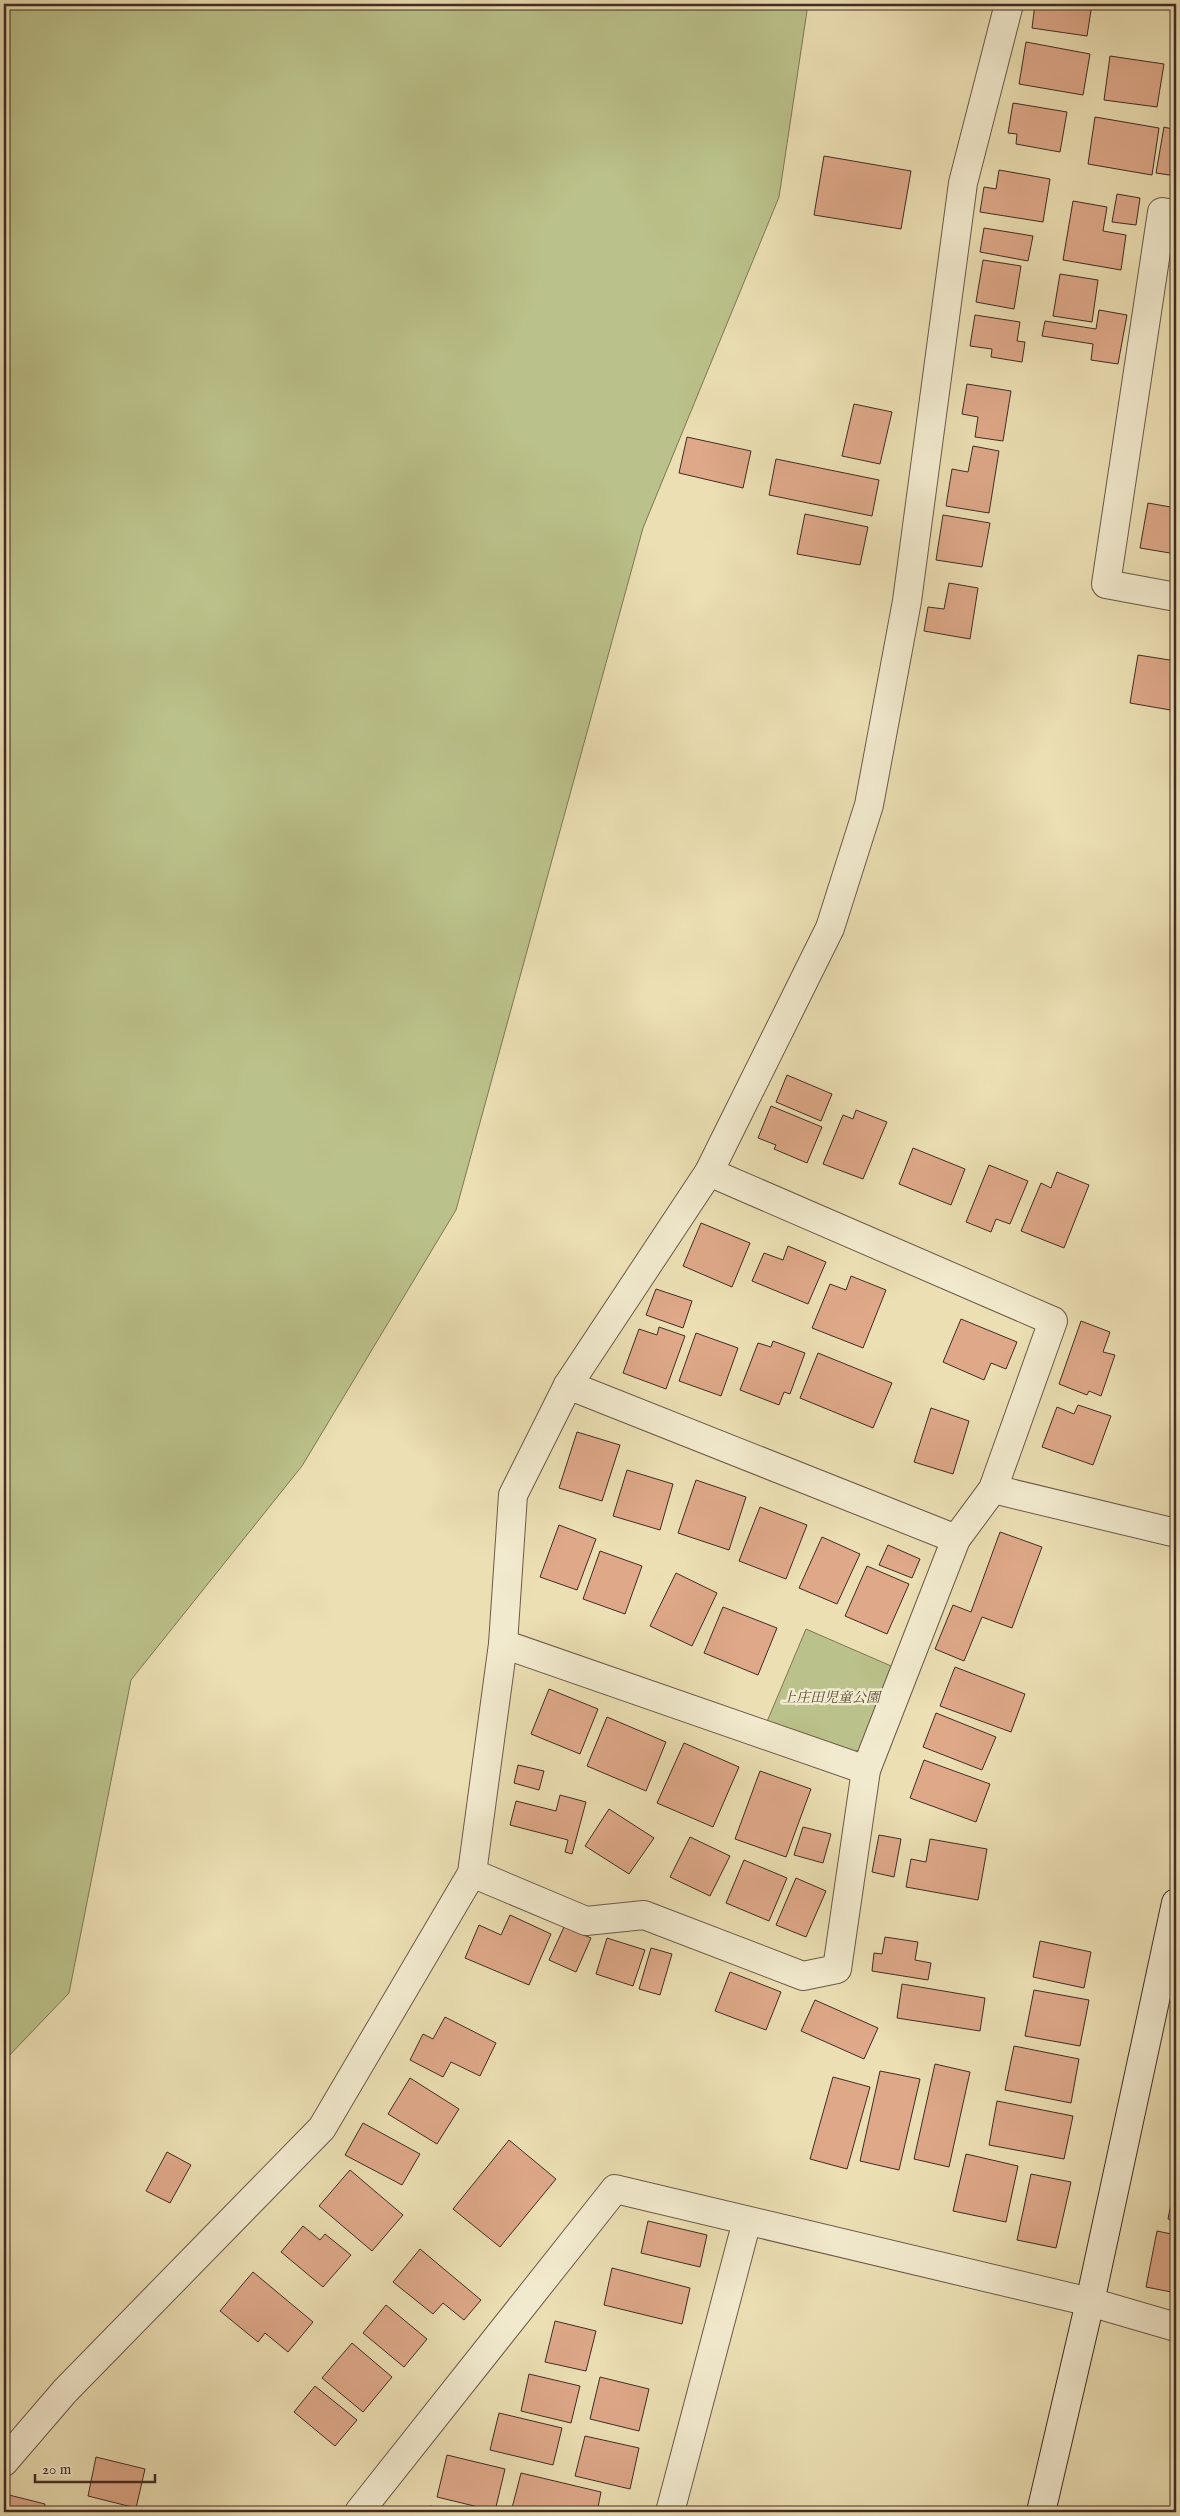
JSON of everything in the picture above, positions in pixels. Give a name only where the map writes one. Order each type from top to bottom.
[{"type":"street","points":[[4,2462],[65,2391],[322,2128],[472,1873],[503,1644],[513,1495],[568,1384],[709,1172],[830,928],[869,805],[907,601],[963,183],[1009,4]]},
{"type":"street","points":[[1176,214],[1162,212],[1106,584],[1176,597]]},
{"type":"street","points":[[472,1873],[586,1921],[644,1915],[803,1976],[837,1969],[866,1770],[956,1539],[993,1489],[1053,1321],[709,1172]]},
{"type":"street","points":[[568,1384],[956,1539]]},
{"type":"street","points":[[993,1489],[1176,1533]]},
{"type":"street","points":[[503,1644],[866,1770]]},
{"type":"street","points":[[1041,2512],[1173,1939],[1176,1903]]},
{"type":"street","points":[[359,2512],[615,2189],[1090,2302],[1176,2326]]},
{"type":"street","points":[[670,2512],[747,2221]]},
{"type":"green space","points":[[4,4],[808,4],[779,197],[643,528],[456,1210],[302,1466],[131,1680],[69,1993],[4,2061]]},
{"type":"green space","name":"上庄田児童公園","points":[[806,1629],[898,1669],[862,1749],[841,1756],[766,1724]]},
{"type":"building","points":[[1035,4],[1092,4],[1087,36],[1032,28]]},
{"type":"building","points":[[1026,42],[1090,54],[1083,95],[1019,84]]},
{"type":"building","points":[[1110,56],[1164,64],[1157,107],[1104,100]]},
{"type":"building","points":[[1013,103],[1067,112],[1060,152],[1016,144],[1017,134],[1008,133]]},
{"type":"building","points":[[1095,117],[1159,128],[1152,175],[1088,164]]},
{"type":"building","points":[[1164,127],[1176,130],[1176,176],[1156,173]]},
{"type":"building","points":[[824,156],[911,171],[901,229],[814,215]]},
{"type":"building","points":[[999,170],[1050,179],[1043,222],[980,212],[984,187],[996,189]]},
{"type":"building","points":[[1117,194],[1140,198],[1136,225],[1112,222]]},
{"type":"building","points":[[1073,201],[1107,207],[1103,231],[1126,235],[1121,270],[1063,260]]},
{"type":"building","points":[[984,228],[1033,236],[1028,261],[980,252]]},
{"type":"building","points":[[983,260],[1021,266],[1014,309],[976,302]]},
{"type":"building","points":[[1060,274],[1098,280],[1092,322],[1053,316]]},
{"type":"building","points":[[1099,310],[1127,315],[1118,364],[1091,360],[1093,344],[1042,336],[1045,321],[1096,329]]},
{"type":"building","points":[[975,315],[1020,322],[1017,341],[1025,342],[1022,362],[991,357],[992,349],[970,346]]},
{"type":"building","points":[[967,384],[1011,391],[1003,441],[975,437],[978,417],[962,414]]},
{"type":"building","points":[[854,404],[892,412],[880,464],[842,456]]},
{"type":"building","points":[[1176,418],[1176,443],[1172,442]]},
{"type":"building","points":[[687,437],[751,451],[743,488],[679,473]]},
{"type":"building","points":[[973,446],[999,451],[989,513],[946,506],[952,469],[968,472]]},
{"type":"building","points":[[776,459],[879,480],[872,516],[769,495]]},
{"type":"building","points":[[1148,503],[1176,508],[1176,554],[1140,548]]},
{"type":"building","points":[[805,514],[868,527],[860,565],[797,554]]},
{"type":"building","points":[[943,515],[990,523],[982,567],[936,560]]},
{"type":"building","points":[[949,583],[978,588],[970,639],[924,631],[928,607],[944,609]]},
{"type":"building","points":[[1138,655],[1176,661],[1176,711],[1130,703]]},
{"type":"building","points":[[787,1075],[832,1094],[821,1121],[776,1102]]},
{"type":"building","points":[[771,1106],[822,1127],[807,1163],[774,1149],[776,1145],[758,1138]]},
{"type":"building","points":[[856,1110],[887,1122],[863,1179],[823,1164],[843,1115],[853,1119]]},
{"type":"building","points":[[913,1148],[965,1169],[951,1205],[899,1184]]},
{"type":"building","points":[[989,1165],[1028,1181],[1010,1224],[996,1219],[991,1232],[966,1222]]},
{"type":"building","points":[[1057,1172],[1089,1185],[1064,1248],[1021,1231],[1041,1183],[1051,1188]]},
{"type":"building","points":[[701,1223],[750,1243],[732,1287],[683,1266]]},
{"type":"building","points":[[788,1246],[826,1262],[808,1304],[752,1281],[764,1253],[783,1260]]},
{"type":"building","points":[[851,1276],[886,1290],[863,1348],[812,1328],[830,1284],[846,1290]]},
{"type":"building","points":[[656,1289],[692,1301],[683,1328],[646,1315]]},
{"type":"building","points":[[961,1319],[1017,1342],[1006,1369],[991,1363],[984,1380],[943,1362]]},
{"type":"building","points":[[1081,1321],[1110,1332],[1103,1352],[1115,1355],[1101,1396],[1089,1391],[1087,1395],[1059,1384]]},
{"type":"building","points":[[659,1327],[685,1336],[666,1389],[623,1373],[639,1329],[657,1335]]},
{"type":"building","points":[[696,1333],[738,1348],[721,1396],[679,1381]]},
{"type":"building","points":[[773,1341],[805,1353],[790,1394],[784,1392],[779,1405],[740,1390],[758,1343],[771,1347]]},
{"type":"building","points":[[818,1353],[892,1383],[873,1428],[800,1398]]},
{"type":"building","points":[[1078,1405],[1111,1416],[1093,1465],[1042,1447],[1057,1407],[1074,1414]]},
{"type":"building","points":[[931,1408],[969,1421],[953,1474],[914,1462]]},
{"type":"building","points":[[577,1432],[620,1445],[602,1501],[559,1488]]},
{"type":"building","points":[[627,1470],[673,1484],[660,1530],[613,1516]]},
{"type":"building","points":[[696,1480],[746,1497],[729,1550],[678,1533]]},
{"type":"building","points":[[760,1507],[807,1525],[786,1579],[739,1561]]},
{"type":"building","points":[[559,1525],[596,1539],[577,1590],[540,1577]]},
{"type":"building","points":[[1000,1532],[1042,1547],[1012,1628],[982,1617],[964,1661],[935,1649],[953,1605],[971,1612]]},
{"type":"building","points":[[822,1537],[860,1554],[837,1604],[799,1588]]},
{"type":"building","points":[[888,1545],[920,1559],[912,1578],[879,1565]]},
{"type":"building","points":[[600,1551],[642,1566],[625,1614],[583,1599]]},
{"type":"building","points":[[867,1566],[909,1584],[887,1634],[845,1616]]},
{"type":"building","points":[[676,1573],[717,1593],[692,1646],[650,1626]]},
{"type":"building","points":[[723,1607],[777,1628],[758,1675],[704,1653]]},
{"type":"building","points":[[955,1667],[1025,1694],[1011,1732],[940,1706]]},
{"type":"building","points":[[549,1689],[598,1709],[580,1754],[531,1734]]},
{"type":"building","points":[[936,1713],[996,1737],[982,1770],[923,1747]]},
{"type":"building","points":[[607,1717],[666,1742],[646,1791],[587,1766]]},
{"type":"building","points":[[684,1743],[739,1767],[713,1827],[657,1803]]},
{"type":"building","points":[[924,1760],[990,1784],[976,1822],[910,1798]]},
{"type":"building","points":[[518,1765],[544,1771],[539,1790],[514,1783]]},
{"type":"building","points":[[760,1771],[811,1789],[786,1857],[735,1839]]},
{"type":"building","points":[[560,1795],[586,1802],[572,1854],[565,1852],[568,1840],[510,1825],[516,1801],[556,1811]]},
{"type":"building","points":[[609,1809],[654,1838],[629,1874],[585,1846]]},
{"type":"building","points":[[803,1827],[831,1834],[823,1863],[794,1855]]},
{"type":"building","points":[[879,1835],[901,1839],[894,1877],[872,1872]]},
{"type":"building","points":[[690,1837],[730,1856],[710,1896],[670,1877]]},
{"type":"building","points":[[930,1839],[987,1849],[978,1900],[906,1887],[911,1859],[926,1862]]},
{"type":"building","points":[[744,1860],[787,1878],[769,1921],[726,1903]]},
{"type":"building","points":[[796,1878],[826,1891],[806,1937],[776,1925]]},
{"type":"building","points":[[510,1915],[551,1934],[529,1985],[465,1958],[479,1925],[501,1935]]},
{"type":"building","points":[[564,1927],[591,1938],[576,1972],[549,1960]]},
{"type":"building","points":[[885,1937],[918,1942],[915,1960],[931,1963],[928,1980],[872,1971],[874,1953],[882,1954]]},
{"type":"building","points":[[607,1938],[645,1950],[633,1986],[596,1974]]},
{"type":"building","points":[[1040,1941],[1091,1952],[1084,1988],[1033,1977]]},
{"type":"building","points":[[651,1948],[672,1954],[660,1995],[639,1989]]},
{"type":"building","points":[[730,1972],[781,1992],[766,2030],[715,2011]]},
{"type":"building","points":[[902,1984],[985,1998],[980,2031],[897,2018]]},
{"type":"building","points":[[1034,1990],[1089,2000],[1080,2046],[1025,2036]]},
{"type":"building","points":[[815,2000],[878,2028],[864,2059],[801,2031]]},
{"type":"building","points":[[445,2017],[496,2043],[480,2076],[451,2062],[443,2077],[410,2060],[423,2034],[433,2039]]},
{"type":"building","points":[[1014,2046],[1079,2059],[1071,2103],[1005,2090]]},
{"type":"building","points":[[935,2064],[970,2072],[949,2167],[914,2159]]},
{"type":"building","points":[[880,2071],[920,2079],[899,2170],[860,2161]]},
{"type":"building","points":[[833,2077],[870,2087],[847,2169],[810,2159]]},
{"type":"building","points":[[410,2078],[459,2109],[437,2144],[388,2114]]},
{"type":"building","points":[[997,2101],[1073,2116],[1064,2159],[989,2145]]},
{"type":"building","points":[[363,2123],[420,2154],[402,2185],[345,2155]]},
{"type":"building","points":[[509,2140],[556,2179],[500,2247],[453,2209]]},
{"type":"building","points":[[167,2152],[191,2165],[170,2203],[146,2191]]},
{"type":"building","points":[[966,2154],[1018,2166],[1006,2222],[953,2211]]},
{"type":"building","points":[[350,2170],[403,2215],[372,2251],[319,2206]]},
{"type":"building","points":[[1031,2174],[1071,2182],[1056,2248],[1017,2240]]},
{"type":"building","points":[[1176,2179],[1176,2221],[1168,2219]]},
{"type":"building","points":[[648,2221],[707,2235],[700,2267],[641,2253]]},
{"type":"building","points":[[303,2226],[320,2240],[325,2234],[351,2255],[323,2287],[281,2252]]},
{"type":"building","points":[[1157,2231],[1176,2235],[1176,2293],[1146,2287]]},
{"type":"building","points":[[420,2249],[481,2300],[464,2320],[443,2303],[433,2314],[393,2282]]},
{"type":"building","points":[[612,2268],[690,2288],[682,2324],[604,2305]]},
{"type":"building","points":[[253,2272],[313,2322],[288,2352],[265,2333],[258,2342],[220,2311]]},
{"type":"building","points":[[386,2305],[427,2339],[404,2367],[363,2333]]},
{"type":"building","points":[[555,2321],[596,2331],[586,2371],[545,2362]]},
{"type":"building","points":[[352,2343],[392,2377],[363,2412],[322,2378]]},
{"type":"building","points":[[529,2374],[580,2386],[571,2423],[521,2411]]},
{"type":"building","points":[[600,2377],[649,2389],[639,2431],[590,2419]]},
{"type":"building","points":[[315,2386],[357,2420],[335,2446],[294,2412]]},
{"type":"building","points":[[499,2413],[562,2428],[553,2465],[490,2450]]},
{"type":"building","points":[[585,2436],[639,2448],[630,2489],[575,2476]]},
{"type":"building","points":[[447,2455],[505,2469],[495,2511],[437,2497]]},
{"type":"building","points":[[96,2457],[145,2469],[136,2508],[88,2496]]},
{"type":"building","points":[[521,2473],[601,2492],[597,2512],[511,2512]]},
{"type":"building","points":[[9,2495],[45,2504],[44,2512],[5,2512]]},
{"type":"building","points":[[430,2506],[457,2512],[428,2512]]}]
